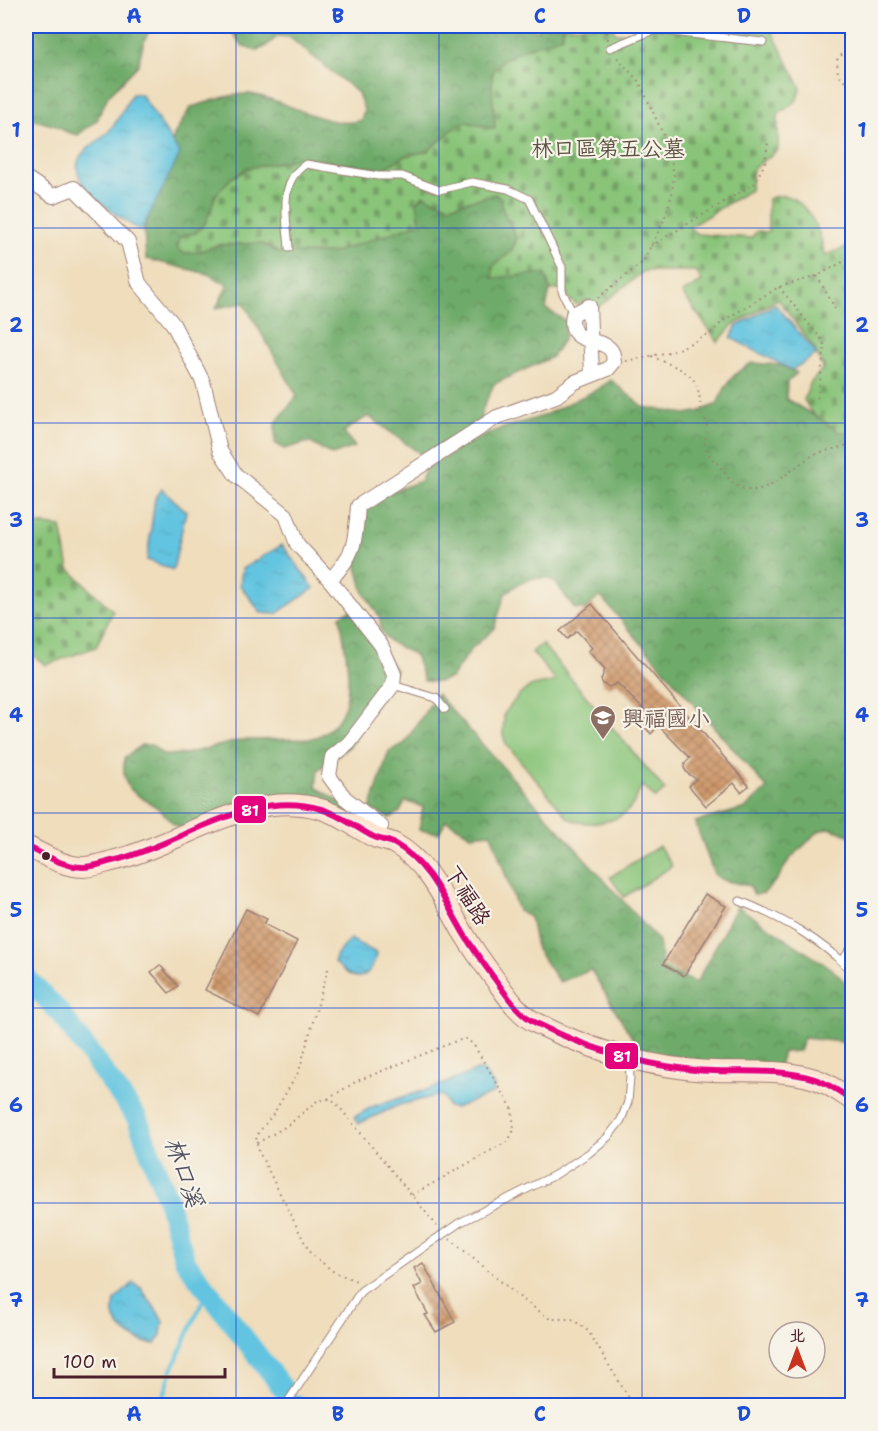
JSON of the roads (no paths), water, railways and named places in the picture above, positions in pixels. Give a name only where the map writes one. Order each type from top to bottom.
[{"type":"main road","name":"下福路","points":[[26,846],[56,861],[84,867],[139,854],[254,807],[291,804],[323,809],[375,838],[393,843],[406,852],[426,872],[478,956],[522,1013],[534,1022],[629,1058],[687,1070],[764,1071],[817,1079],[852,1100]]},
{"type":"street","points":[[26,178],[53,195],[74,188],[128,242],[139,283],[173,324],[203,382],[220,451],[236,475],[286,515],[297,544],[330,580],[381,645],[394,674],[393,685],[349,743],[332,757],[329,776],[345,798],[381,826],[375,838]]},
{"type":"street","points":[[330,580],[345,564],[355,543],[358,506],[496,417],[556,396],[575,382],[608,369],[614,362],[612,353],[607,347],[592,343],[585,341],[574,331],[571,323],[573,315],[589,306],[592,343],[592,375]]},
{"type":"lane","points":[[610,48],[654,30],[763,42]]},
{"type":"lane","points":[[289,248],[285,197],[295,171],[306,164],[378,176],[402,176],[439,190],[472,182],[508,189],[529,200],[562,267],[562,291],[573,315]]},
{"type":"lane","points":[[393,685],[436,698],[445,709]]},
{"type":"lane","points":[[740,900],[782,919],[831,950],[852,971]]},
{"type":"lane","points":[[842,961],[852,947]]},
{"type":"lane","points":[[285,1406],[361,1291],[459,1223],[555,1175],[589,1153],[608,1137],[621,1120],[628,1102],[629,1058]]},
{"type":"water","points":[[132,94],[141,94],[180,154],[141,231],[96,199],[79,177],[77,165],[82,154],[113,126]]},
{"type":"water","points":[[775,304],[817,354],[792,370],[731,338],[736,327]]},
{"type":"water","points":[[162,489],[186,511],[173,570],[147,560],[155,499]]},
{"type":"water","points":[[282,545],[314,588],[276,614],[261,613],[240,585],[242,569]]},
{"type":"water","points":[[350,939],[376,953],[369,972],[361,977],[348,974],[334,962],[337,954]]},
{"type":"water","points":[[483,1070],[494,1086],[494,1093],[455,1108],[448,1107],[444,1097],[440,1095],[399,1105],[358,1124],[354,1117],[374,1106],[436,1087]]},
{"type":"water","points":[[133,1283],[141,1288],[163,1320],[161,1335],[156,1344],[130,1336],[116,1321],[115,1300]]},
{"type":"waterway","name":"林口溪","points":[[26,977],[60,1013],[137,1118],[167,1198],[185,1261],[284,1390]]},
{"type":"waterway","points":[[161,1406],[171,1372],[207,1291]]},
{"type":"place","name":"興福國小","points":[[603,741]]},
{"type":"park label","name":"林口區第五公墓","points":[[608,148]]}]
